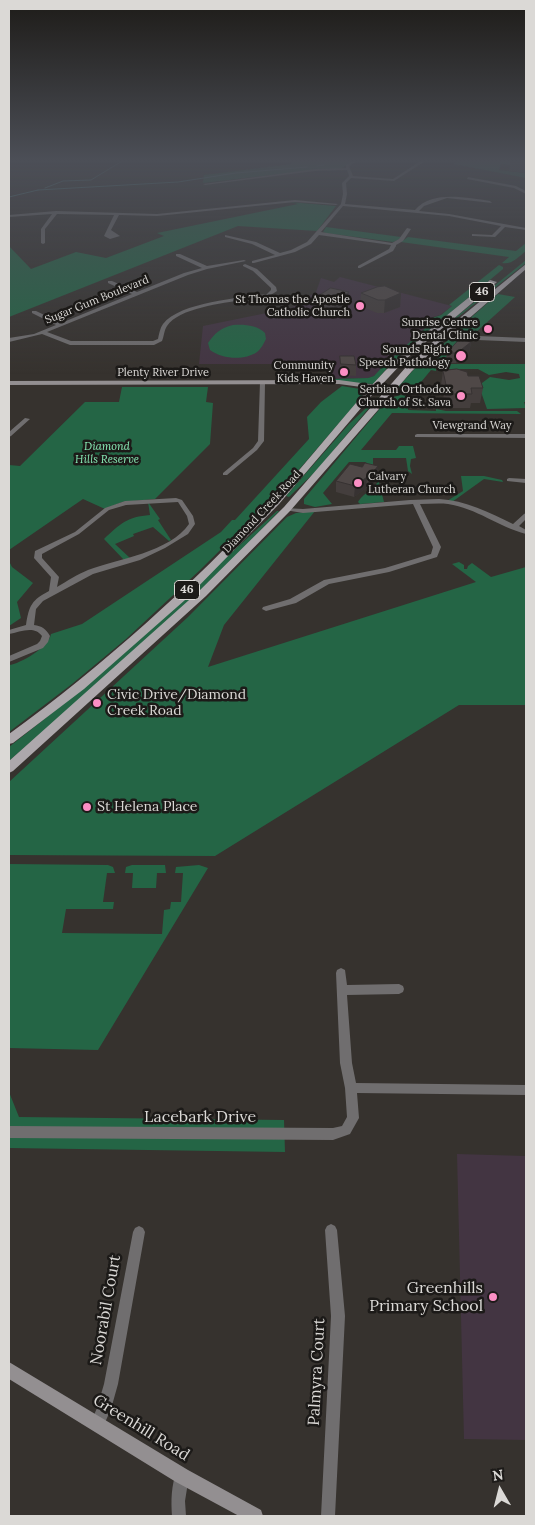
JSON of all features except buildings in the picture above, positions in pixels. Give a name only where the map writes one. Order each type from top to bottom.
[{"type":"main road","name":"Diamond Creek Road","points":[[9,740],[66,697],[144,630],[232,547],[276,502],[403,357],[526,256]]},
{"type":"main road","name":"Diamond Creek Road","points":[[9,768],[186,609],[289,506],[409,369],[449,331],[526,266]]},
{"type":"main road","points":[[438,328],[449,331]]},
{"type":"main road","points":[[276,502],[278,506],[289,506]]},
{"type":"street","points":[[43,231],[43,243]]},
{"type":"street","name":"Sugar Gum Boulevard","points":[[9,340],[27,338],[206,268],[248,263],[280,255],[304,246],[320,231]]},
{"type":"street","points":[[318,234],[393,244],[401,240],[407,231]]},
{"type":"street","points":[[474,235],[493,236],[498,231]]},
{"type":"street","points":[[226,236],[254,242],[280,255]]},
{"type":"street","points":[[360,267],[391,250],[394,246],[393,244]]},
{"type":"street","points":[[178,255],[206,268]]},
{"type":"street","points":[[248,263],[256,270]]},
{"type":"street","points":[[42,332],[70,343],[154,343],[160,340],[163,328],[167,322],[186,312],[273,293],[274,288],[248,263]]},
{"type":"street","points":[[110,282],[137,294]]},
{"type":"street","points":[[34,312],[61,325]]},
{"type":"street","points":[[449,331],[479,337],[526,340]]},
{"type":"street","name":"Plenty River Drive","points":[[9,383],[317,383],[348,385],[389,392]]},
{"type":"street","points":[[226,474],[261,442],[262,383]]},
{"type":"street","points":[[9,435],[27,419]]},
{"type":"street","name":"Viewgrand Way","points":[[416,434],[526,436]]},
{"type":"street","points":[[509,480],[525,482]]},
{"type":"street","points":[[30,627],[30,614],[33,606],[40,599],[53,592],[90,572],[137,558],[163,547],[189,530],[192,518],[180,502],[173,499],[130,502],[112,507],[71,537],[38,553],[38,558],[55,577],[53,592]]},
{"type":"street","points":[[289,506],[303,511],[432,501],[454,504],[526,532]]},
{"type":"street","points":[[265,608],[298,599],[323,584],[377,572],[434,555],[437,547],[416,503]]},
{"type":"street","points":[[514,527],[526,515]]},
{"type":"street","points":[[9,632],[30,627],[43,630],[46,636],[46,640],[30,651],[10,657]]},
{"type":"street","name":"Lacebark Drive","points":[[9,1132],[334,1134],[346,1130],[352,1122],[351,1088],[346,1063],[341,973]]},
{"type":"street","points":[[342,990],[399,989]]},
{"type":"street","points":[[351,1088],[526,1090]]},
{"type":"street","name":"Palmyra Court","points":[[328,1516],[338,1316],[331,1230]]},
{"type":"street","name":"Noorabil Court","points":[[98,1422],[109,1392],[139,1232]]},
{"type":"street","name":"Greenhill Road","points":[[9,1370],[98,1422],[182,1476],[255,1516]]},
{"type":"street","points":[[178,1516],[182,1476]]},
{"type":"shaded area","points":[[340,277],[452,306],[429,320],[430,324],[374,376],[368,378],[330,379],[328,364],[199,364],[203,326],[291,308],[316,292],[321,278],[334,282]]},
{"type":"shaded area","name":"Greenhills Primary School","points":[[457,1154],[526,1156],[526,1440],[464,1439]]},
{"type":"green space","points":[[166,231],[225,231],[9,317],[9,246],[31,269],[76,252],[106,258],[164,236],[157,233]]},
{"type":"green space","points":[[357,231],[401,237],[393,242],[323,232]]},
{"type":"green space","points":[[408,237],[516,251],[526,243],[526,251],[512,262],[502,263],[509,257],[401,242]]},
{"type":"green space","points":[[526,260],[526,263],[446,325]]},
{"type":"green space","points":[[499,265],[503,269],[443,319],[432,318],[441,315],[452,306],[449,305]]},
{"type":"green space","points":[[498,294],[515,297],[474,334],[460,330],[460,327]]},
{"type":"green space","points":[[429,320],[438,323],[412,345],[408,345],[405,348],[407,349],[395,361],[389,361],[430,324]]},
{"type":"green space","points":[[233,325],[258,328],[265,333],[266,339],[258,351],[246,357],[233,358],[210,350],[208,343],[213,336],[221,329]]},
{"type":"green space","points":[[453,336],[469,338],[443,364],[526,364],[526,402],[524,402],[526,408],[487,409],[480,389],[471,383],[482,383],[490,377],[509,380],[520,378],[519,374],[506,372],[489,375],[478,369],[436,369],[436,371],[431,370],[412,393],[400,389],[399,386],[417,366]]},
{"type":"green space","points":[[386,363],[390,365],[373,384],[330,381],[330,379],[368,378],[374,376]]},
{"type":"green space","points":[[342,386],[360,389],[364,394],[284,487],[199,571],[126,639],[72,684],[9,732],[9,665],[20,662],[40,649],[51,634],[82,624],[221,532],[232,520],[235,520],[309,439],[307,417],[321,402]]},
{"type":"green space","name":"Diamond Hills Reserve","points":[[122,387],[208,387],[206,402],[213,403],[210,444],[155,499],[122,502],[105,509],[83,499],[9,550],[9,465],[20,466],[85,402],[119,402]]},
{"type":"green space","points":[[400,395],[410,396],[404,402],[408,404],[408,410],[517,411],[521,414],[392,413],[361,450],[396,450],[399,446],[413,446],[416,458],[411,459],[412,474],[408,471],[406,458],[373,458],[372,466],[365,462],[349,462],[323,493],[332,504],[315,507],[304,504],[304,499],[388,399]]},
{"type":"green space","points":[[379,396],[317,470],[289,497],[286,496],[349,424]]},
{"type":"green space","points":[[374,474],[390,476],[382,478],[379,483],[384,502],[360,504],[358,502],[360,499],[380,478]]},
{"type":"green space","points":[[461,476],[484,476],[502,480],[503,482],[484,479],[452,502],[447,501],[463,491]]},
{"type":"green space","points":[[148,502],[171,540],[169,541],[153,527],[133,534],[134,536],[115,544],[130,558],[124,560],[104,539],[130,519],[150,515]]},
{"type":"green space","points":[[279,511],[181,608],[9,761],[9,747],[80,691]]},
{"type":"green space","points":[[315,511],[224,625],[208,667],[476,582],[452,564],[459,562],[464,565],[464,569],[467,569],[472,563],[491,577],[526,567],[526,705],[459,705],[215,856],[9,855],[9,782],[188,617],[287,517],[296,513]]},
{"type":"green space","points":[[9,561],[12,567],[33,583],[17,602],[21,618],[9,626]]},
{"type":"green space","points":[[9,864],[108,865],[113,867],[115,873],[107,873],[103,902],[114,902],[113,909],[66,909],[62,933],[162,934],[164,910],[170,909],[171,902],[181,902],[183,873],[175,873],[176,867],[199,865],[208,868],[98,1050],[9,1048]]},
{"type":"green space","points":[[132,865],[165,865],[166,873],[157,873],[156,888],[132,888],[133,873],[125,873],[126,867]]},
{"type":"green space","points":[[9,1092],[19,1117],[284,1120],[285,1152],[9,1148]]},
{"type":"place","name":"St Thomas the Apostle Catholic Church","points":[[360,306]]},
{"type":"place","name":"Sunrise Centre Dental Clinic","points":[[488,329]]},
{"type":"place","name":"Sounds Right Speech Pathology","points":[[461,356]]},
{"type":"place","name":"Community Kids Haven","points":[[344,372]]},
{"type":"place","name":"Serbian Orthodox Church of St. Sava","points":[[461,396]]},
{"type":"place","name":"Calvary Lutheran Church","points":[[358,483]]},
{"type":"place","name":"Civic Drive/Diamond Creek Road","points":[[97,703]]},
{"type":"place","name":"St Helena Place","points":[[87,807]]},
{"type":"place","name":"Greenhills Primary School","points":[[493,1297]]}]
